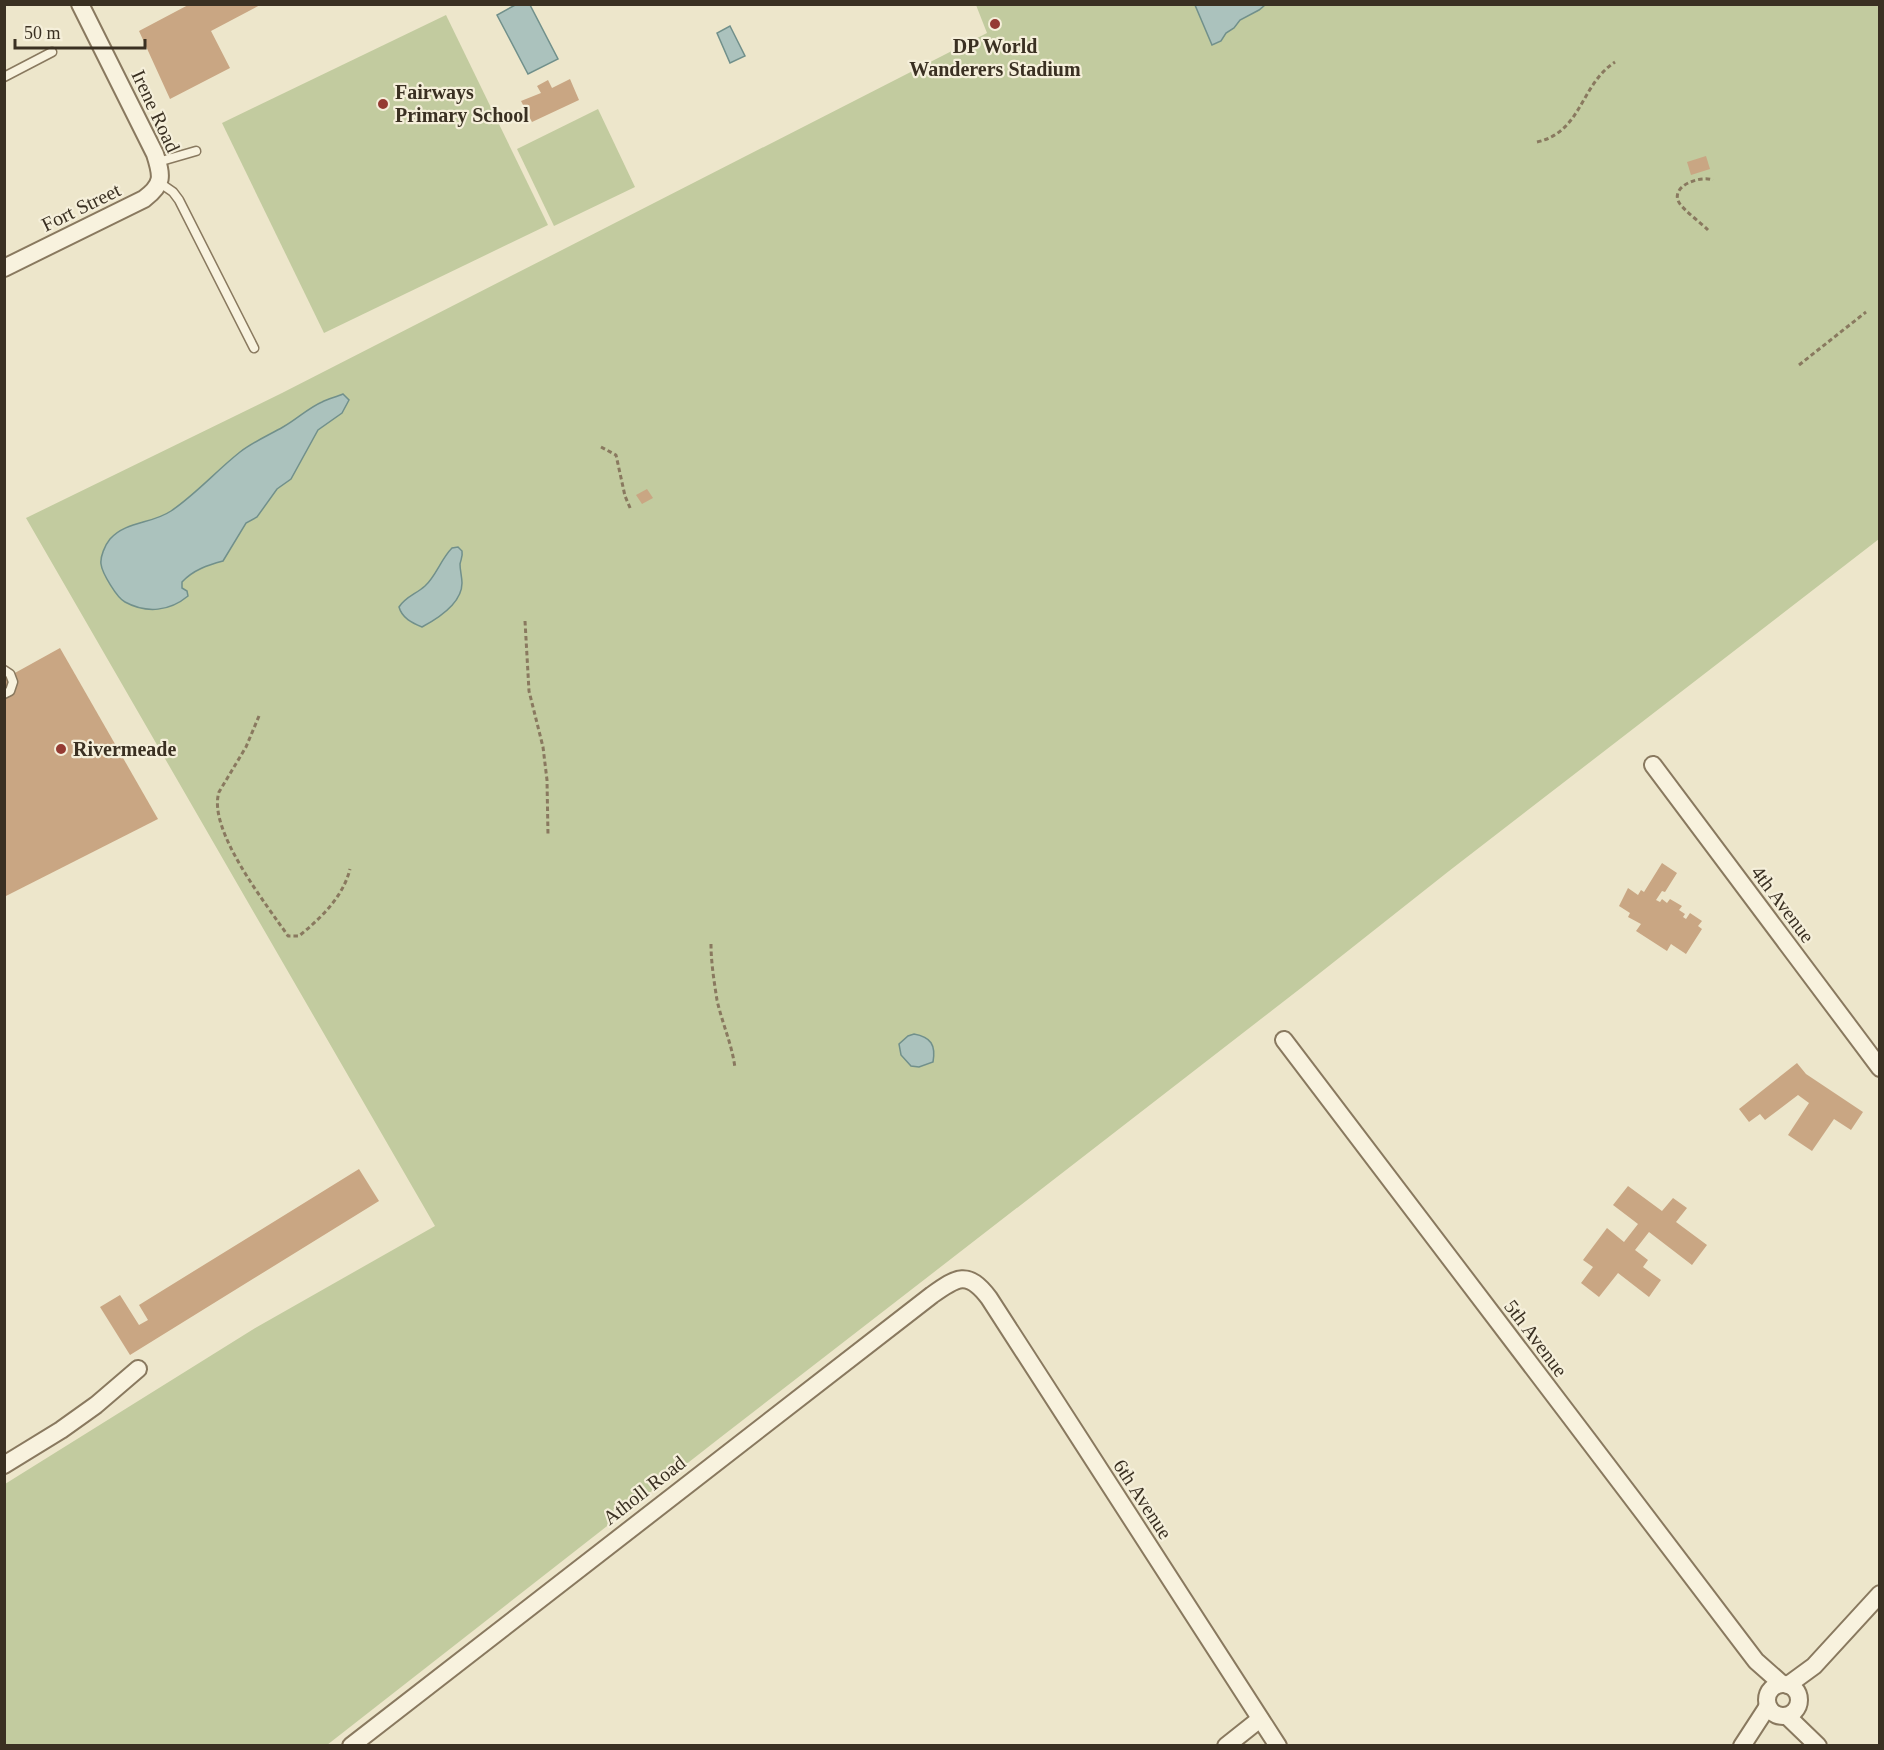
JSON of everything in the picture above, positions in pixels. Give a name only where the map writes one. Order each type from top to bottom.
[{"type":"street","name":"Irene Road","points":[[80,4],[159,172]]},
{"type":"street","name":"Fort Street","points":[[4,268],[144,200],[155,191],[159,172]]},
{"type":"street","name":"4th Avenue","points":[[1653,765],[1880,1068]]},
{"type":"street","name":"5th Avenue","points":[[1284,1040],[1756,1661],[1785,1684]]},
{"type":"street","name":"Atholl Road","points":[[351,1746],[932,1295],[960,1278],[969,1279]]},
{"type":"street","name":"6th Avenue","points":[[969,1279],[989,1298],[1278,1746]]},
{"type":"street","points":[[4,1465],[96,1406],[138,1369]]},
{"type":"street","points":[[1745,1743],[1776,1685],[1785,1684],[1814,1666],[1880,1594]]},
{"type":"street","name":"5th Avenue","points":[[1756,1661],[1768,1700]]},
{"type":"street","points":[[1745,1743],[1797,1710],[1814,1666]]},
{"type":"street","points":[[1785,1684],[1798,1692],[1816,1743]]},
{"type":"street","points":[[1768,1700],[1775,1715],[1784,1717],[1816,1743]]},
{"type":"street","points":[[1226,1746],[1260,1719]]},
{"type":"lane","points":[[4,77],[52,52]]},
{"type":"lane","points":[[196,151],[159,172],[179,200],[254,348]]},
{"type":"lane","points":[[4,670],[10,674],[13,682],[10,691],[4,694]]},
{"type":"path","points":[[1537,142],[1550,139],[1566,128],[1598,77],[1615,62]]},
{"type":"path","points":[[1708,230],[1678,202],[1678,196],[1681,189],[1692,180],[1704,178],[1713,180]]},
{"type":"path","points":[[1799,365],[1866,312]]},
{"type":"path","points":[[601,447],[616,455],[624,496],[631,510]]},
{"type":"path","points":[[525,621],[529,691],[543,747],[547,780],[548,835]]},
{"type":"path","points":[[259,716],[252,735],[216,800],[224,832],[234,854],[288,936],[293,937],[307,929],[324,913],[344,886],[350,869]]},
{"type":"path","points":[[711,944],[717,1000],[735,1068]]},
{"type":"green space","points":[[976,5],[1879,5],[1879,539],[327,1745],[5,1746],[5,1484],[257,1327],[435,1226],[26,518],[282,393],[987,33]]},
{"type":"green space","points":[[446,15],[548,225],[324,333],[222,123]]},
{"type":"green space","points":[[598,109],[635,187],[554,226],[517,149]]},
{"type":"water","points":[[517,4],[530,5],[558,59],[528,74],[497,15]]},
{"type":"water","points":[[1195,4],[1265,5],[1240,20],[1221,41],[1212,45]]},
{"type":"water","points":[[730,26],[745,56],[730,63],[717,33]]},
{"type":"water","points":[[343,394],[349,400],[342,413],[318,430],[291,479],[277,489],[257,517],[246,523],[223,561],[196,571],[182,582],[182,588],[187,591],[188,596],[166,608],[150,609],[133,606],[118,596],[104,573],[101,561],[106,544],[116,533],[171,511],[245,448],[317,405]]},
{"type":"water","points":[[458,547],[462,551],[460,564],[462,583],[458,597],[441,615],[422,627],[411,622],[402,614],[399,607],[407,598],[425,586],[448,552]]},
{"type":"water","points":[[914,1034],[925,1037],[931,1043],[934,1051],[933,1062],[919,1067],[911,1066],[901,1055],[899,1044]]},
{"type":"building","points":[[190,4],[262,4],[211,31],[230,68],[170,99],[139,31]]},
{"type":"building","points":[[570,79],[579,100],[532,122],[521,101],[541,93],[537,86],[548,80],[552,88]]},
{"type":"building","points":[[1706,156],[1710,169],[1691,175],[1687,162]]},
{"type":"building","points":[[647,489],[653,498],[642,504],[636,495]]},
{"type":"building","name":"Rivermeade","points":[[60,648],[158,819],[4,897],[4,679]]},
{"type":"building","points":[[1662,863],[1677,873],[1665,892],[1662,891],[1656,900],[1660,902],[1662,899],[1667,903],[1670,899],[1682,906],[1679,910],[1685,914],[1683,917],[1686,919],[1690,913],[1702,921],[1698,926],[1702,929],[1686,954],[1671,944],[1667,951],[1636,931],[1641,924],[1628,917],[1630,913],[1619,906],[1628,888],[1638,895],[1641,890],[1644,892]]},
{"type":"building","points":[[1797,1063],[1806,1074],[1863,1112],[1851,1130],[1834,1119],[1812,1151],[1788,1135],[1809,1103],[1798,1095],[1765,1120],[1760,1114],[1749,1122],[1739,1109]]},
{"type":"building","points":[[359,1169],[379,1201],[130,1355],[100,1307],[120,1295],[139,1325],[148,1320],[139,1305]]},
{"type":"building","points":[[1628,1186],[1662,1211],[1673,1198],[1687,1208],[1676,1222],[1707,1245],[1692,1265],[1649,1232],[1635,1250],[1648,1260],[1643,1267],[1661,1280],[1649,1297],[1618,1273],[1599,1297],[1581,1283],[1593,1267],[1583,1260],[1607,1228],[1624,1242],[1638,1224],[1613,1205]]},
{"type":"place","name":"DP World Wanderers Stadium","points":[[995,24]]},
{"type":"place","name":"Fairways Primary School","points":[[383,104]]},
{"type":"place","name":"Rivermeade","points":[[61,749]]}]
